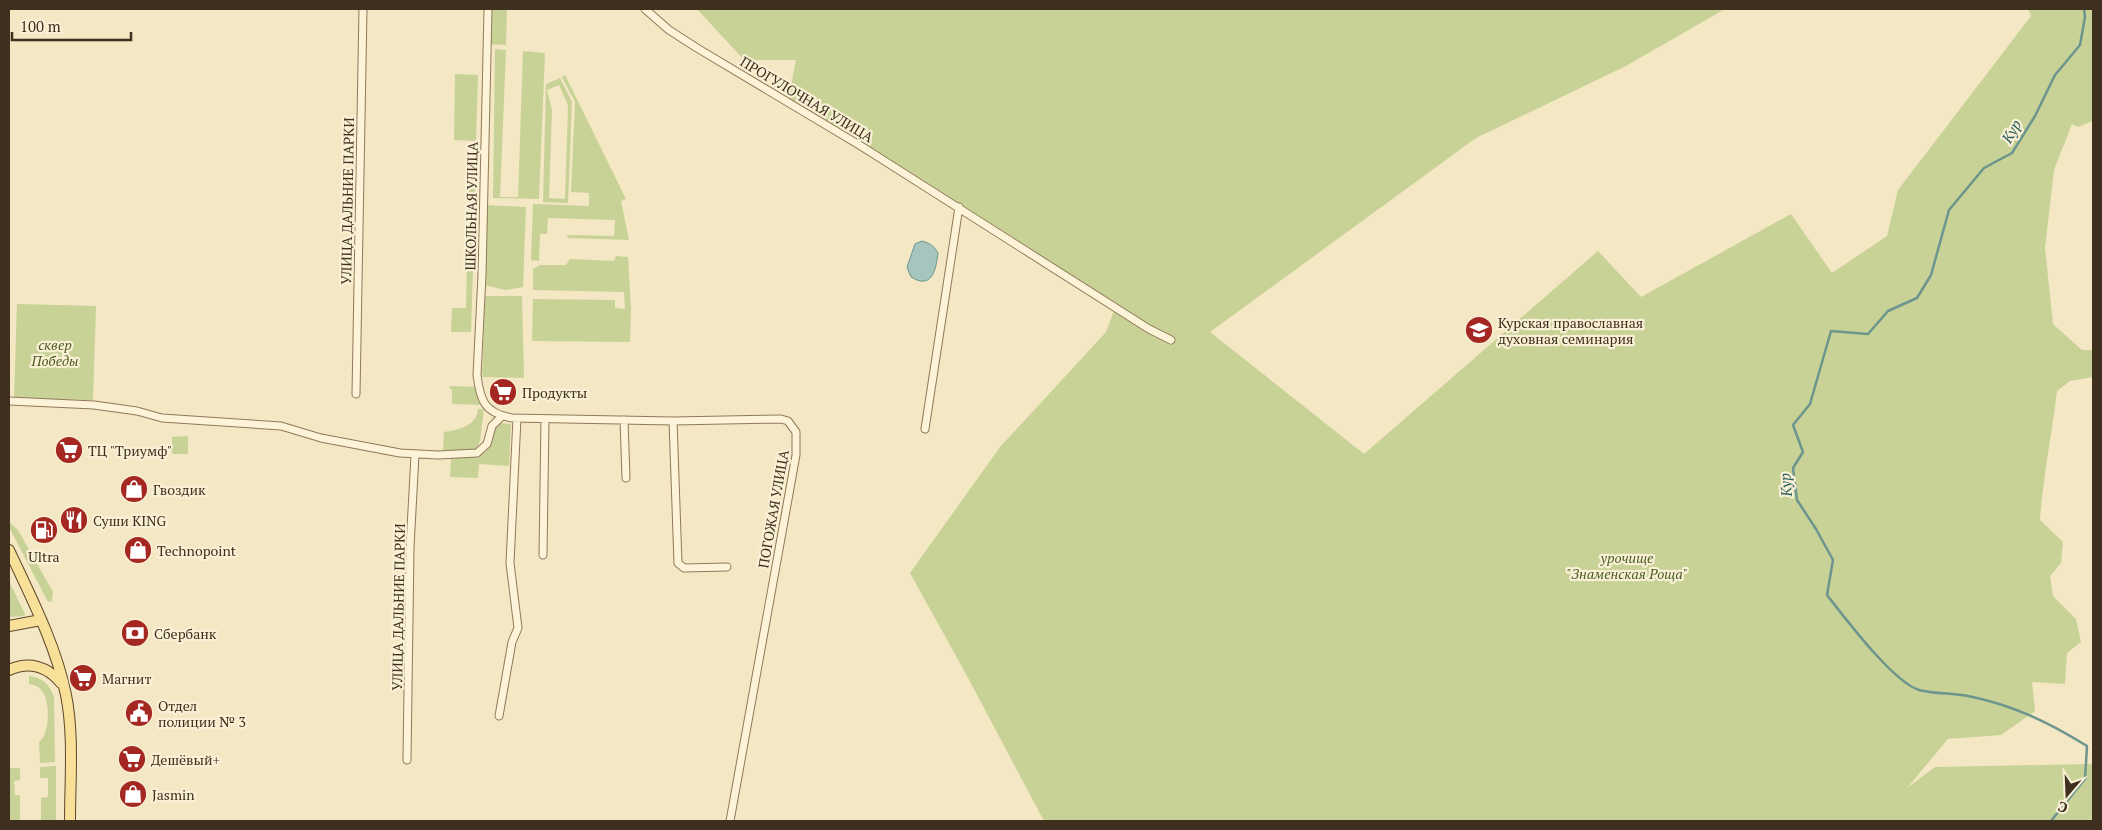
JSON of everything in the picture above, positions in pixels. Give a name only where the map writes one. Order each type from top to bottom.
[{"type":"main road","points":[[9,550],[41,620],[66,695],[69,721],[70,821]]},
{"type":"main road","points":[[9,626],[41,620]]},
{"type":"main road","points":[[9,670],[33,665],[44,669],[54,675],[62,684],[66,695]]},
{"type":"street","name":"УЛИЦА ДАЛЬНИЕ ПАРКИ","points":[[356,394],[363,9]]},
{"type":"street","name":"ШКОЛЬНАЯ УЛИЦА","points":[[483,403],[477,375],[482,275],[488,9]]},
{"type":"street","name":"ПРОГУЛОЧНАЯ УЛИЦА","points":[[644,9],[669,30],[697,48],[959,207],[1149,329],[1171,340]]},
{"type":"street","points":[[925,429],[959,207]]},
{"type":"street","points":[[9,401],[94,405],[137,411],[162,418],[281,426],[321,438],[415,455],[478,452],[487,444],[492,426],[502,416]]},
{"type":"street","name":"ПОГОЖАЯ УЛИЦА","points":[[483,403],[492,411],[502,416],[517,418],[673,421],[781,419],[788,421],[796,432],[796,455],[730,821]]},
{"type":"street","points":[[499,716],[512,642],[518,628],[510,563],[517,418]]},
{"type":"street","points":[[542,556],[545,419]]},
{"type":"street","points":[[624,420],[626,478]]},
{"type":"street","points":[[673,421],[678,562],[684,568],[726,567]]},
{"type":"street","name":"УЛИЦА ДАЛЬНИЕ ПАРКИ","points":[[407,760],[410,546],[415,455]]},
{"type":"green space","points":[[488,9],[507,9],[506,45],[488,44]]},
{"type":"green space","name":"урочище \"Знаменская Роща\"","points":[[697,9],[1725,9],[1626,66],[1476,138],[1210,332],[1364,454],[1598,251],[1641,297],[1791,214],[1832,273],[1887,236],[1898,190],[2031,16],[2028,9],[2093,9],[2093,121],[2078,127],[2072,124],[2054,170],[2045,248],[2053,324],[2082,350],[2093,350],[2093,377],[2070,381],[2057,391],[2040,520],[2063,542],[2061,563],[2050,576],[2053,596],[2076,619],[2081,642],[2067,653],[2065,684],[2032,682],[2035,711],[2001,735],[1948,739],[1907,788],[1935,767],[2093,764],[2093,821],[1044,821],[910,573],[1000,447],[1106,332],[1115,308],[787,106],[796,60],[744,60]]},
{"type":"green space","points":[[495,49],[506,50],[500,197],[518,197],[523,51],[545,53],[539,199],[493,198]]},
{"type":"green space","points":[[455,74],[478,75],[476,141],[454,140]]},
{"type":"green space","points":[[565,75],[626,199],[621,201],[629,240],[568,238],[567,235],[614,236],[615,220],[548,218],[547,234],[540,234],[539,261],[531,260],[533,204],[589,206],[589,193],[571,192],[575,102],[562,77]]},
{"type":"green space","points":[[560,78],[572,102],[568,203],[543,202],[546,84]],"holes":[[[559,85],[568,105],[565,199],[549,198],[552,110],[547,90]]]},
{"type":"green space","points":[[469,173],[476,173],[471,332],[451,332],[452,308],[466,308]]},
{"type":"green space","points":[[486,205],[526,207],[523,287],[506,290],[483,285]]},
{"type":"green space","points":[[616,256],[628,257],[631,309],[630,342],[532,341],[533,299],[615,300],[615,308],[625,309],[624,292],[533,290],[533,269],[540,265],[566,265],[570,259],[614,261]]},
{"type":"green space","points":[[485,296],[522,296],[524,378],[482,377]]},
{"type":"green space","name":"сквер Победы","points":[[17,304],[96,306],[93,400],[14,398]]},
{"type":"green space","points":[[450,386],[478,387],[485,405],[452,404],[452,389],[450,389]]},
{"type":"green space","points":[[478,409],[484,409],[480,441],[477,448],[470,451],[443,451],[444,432],[466,426],[477,415]]},
{"type":"green space","points":[[501,423],[511,424],[509,466],[479,464],[478,478],[450,477],[451,459],[480,455],[485,452],[493,439],[495,426]]},
{"type":"green space","points":[[188,436],[188,454],[172,454],[172,437]]},
{"type":"green space","points":[[9,522],[18,530],[53,592],[52,601],[48,602],[9,527]]},
{"type":"green space","points":[[9,581],[25,614],[24,616],[9,617]]},
{"type":"green space","points":[[29,676],[45,682],[54,698],[55,762],[40,763],[39,742],[43,738],[47,726],[47,703],[42,690],[37,686],[29,684]]},
{"type":"green space","points":[[56,766],[56,821],[41,821],[41,798],[48,797],[48,778],[40,778],[40,767]]},
{"type":"green space","points":[[9,768],[20,768],[20,780],[14,781],[15,795],[20,795],[20,821],[9,821]]},
{"type":"water","points":[[922,241],[932,245],[938,253],[932,276],[924,281],[911,277],[907,267],[915,244]]},
{"type":"waterway","name":"Кур","points":[[2051,821],[2085,779],[2087,746],[2058,729],[2015,709],[1968,696],[1919,690],[1908,685],[1896,675],[1870,648],[1827,595],[1833,560],[1797,500],[1793,468],[1803,452],[1793,425],[1810,404],[1831,331],[1868,334],[1888,311],[1917,298],[1931,275],[1949,210],[1984,168],[2012,153],[2035,116],[2055,75],[2080,45],[2085,17],[2084,9]]},
{"type":"place","name":"Курская православная духовная семинария","points":[[1479,330]]},
{"type":"place","name":"Продукты","points":[[503,392]]},
{"type":"place","name":"ТЦ \"Триумф\"","points":[[69,450]]},
{"type":"place","name":"Гвоздик","points":[[134,489]]},
{"type":"place","name":"Суши KING","points":[[74,520]]},
{"type":"place","name":"Ultra","points":[[44,530]]},
{"type":"place","name":"Technopoint","points":[[138,550]]},
{"type":"place","name":"Сбербанк","points":[[135,633]]},
{"type":"place","name":"Магнит","points":[[83,678]]},
{"type":"place","name":"Отдел полиции № 3","points":[[139,713]]},
{"type":"place","name":"Дешёвый+","points":[[132,759]]},
{"type":"place","name":"Jasmin","points":[[133,794]]}]
